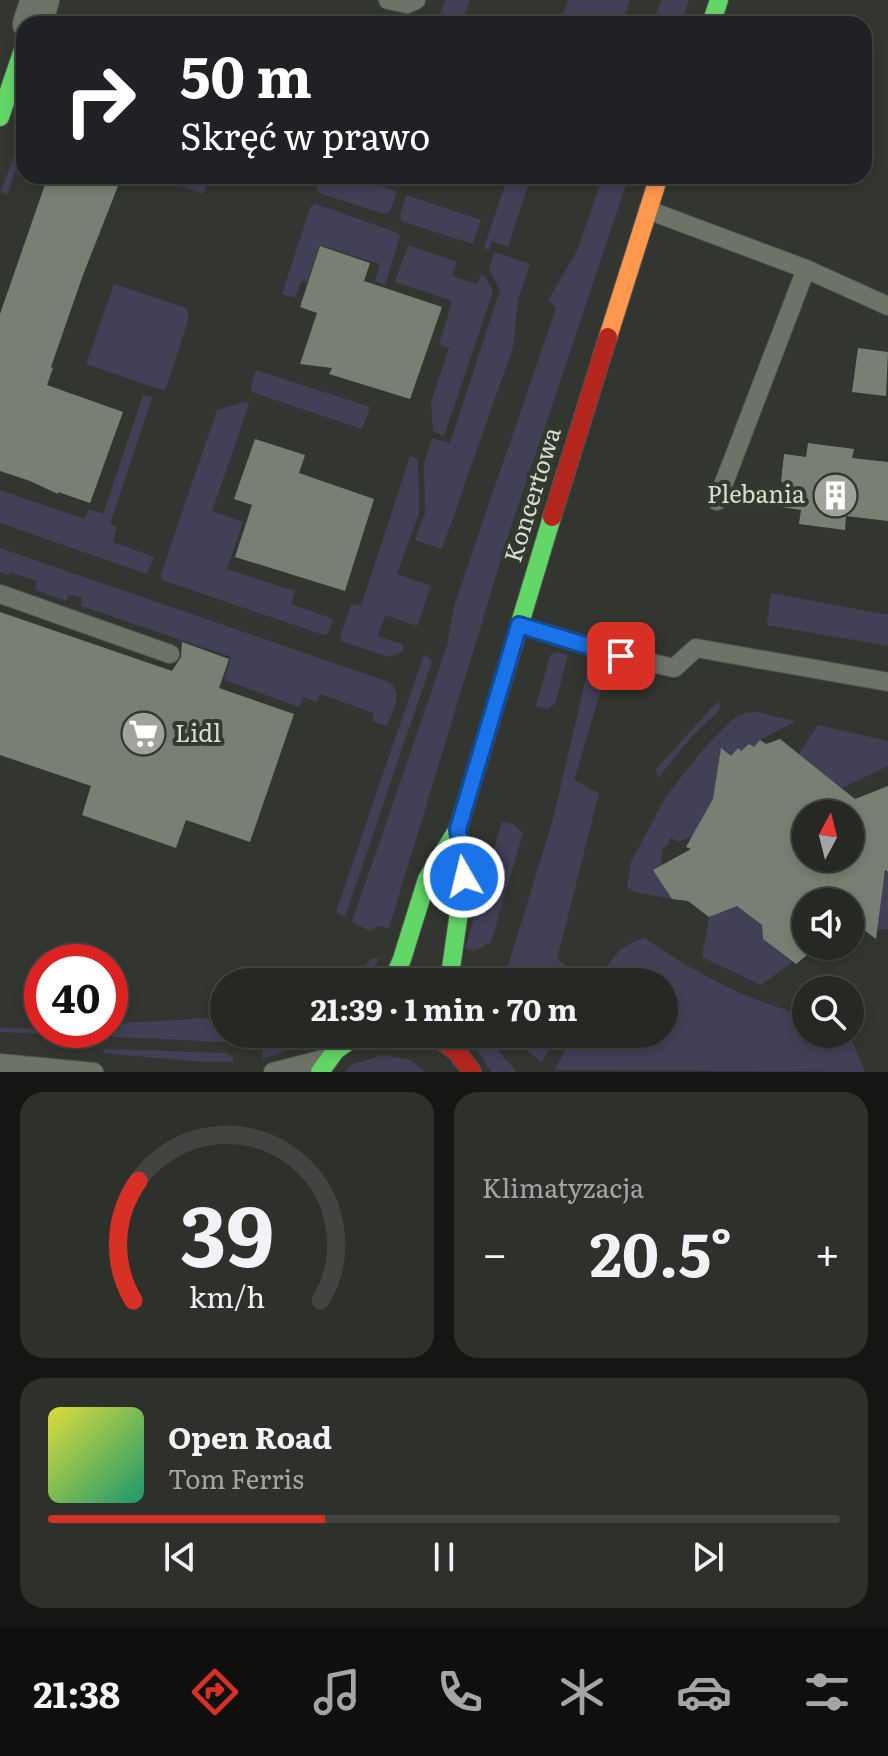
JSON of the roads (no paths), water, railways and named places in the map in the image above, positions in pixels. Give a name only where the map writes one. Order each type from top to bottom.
[{"type":"street","points":[[0,117],[16,70]]},
{"type":"street","name":"Koncertowa","points":[[398,968],[427,879],[458,829],[656,184]]},
{"type":"street","name":"Koncertowa","points":[[451,968],[464,877],[458,829]]},
{"type":"street","points":[[325,1064],[343,1048]]},
{"type":"street","points":[[458,1048],[472,1072]]},
{"type":"lane","points":[[388,0],[407,4],[416,0]]},
{"type":"lane","points":[[648,210],[806,269],[888,306]]},
{"type":"lane","points":[[717,501],[806,269]]},
{"type":"lane","points":[[0,594],[170,654]]},
{"type":"lane","points":[[519,625],[621,656],[674,668],[696,648],[888,682]]},
{"type":"lane","points":[[0,1063],[89,1072]]},
{"type":"lane","points":[[273,1072],[325,1064]]},
{"type":"place","name":"Plebania","points":[[836,495]]},
{"type":"place","name":"Lidl","points":[[144,734]]}]
